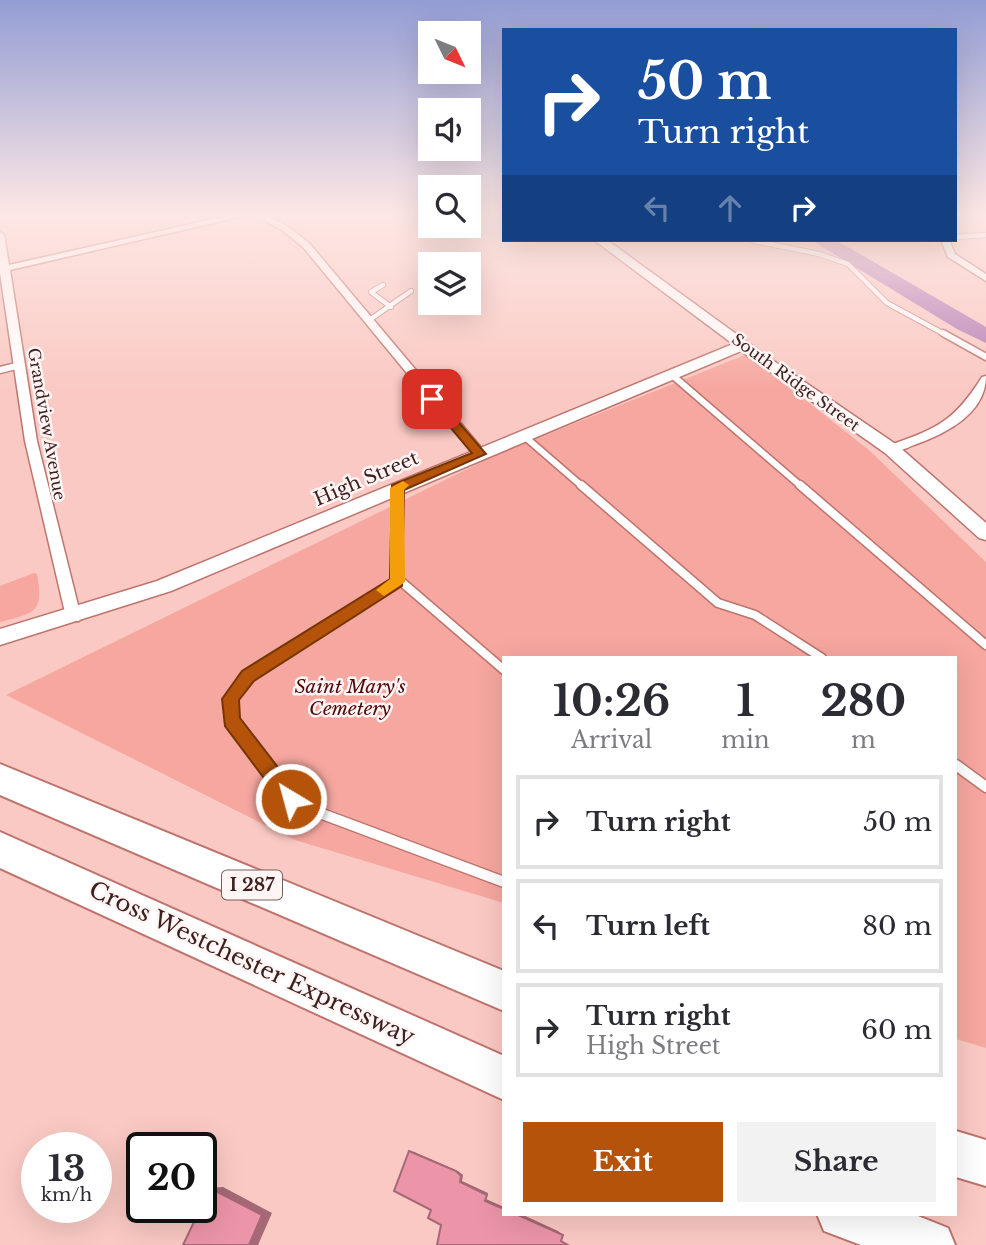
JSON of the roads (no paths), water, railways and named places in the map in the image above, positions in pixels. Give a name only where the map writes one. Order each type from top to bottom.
[{"type":"highway","name":"I 287","points":[[0,779],[502,990]]},
{"type":"highway","name":"Cross Westchester Expressway","points":[[0,849],[502,1077]]},
{"type":"highway","points":[[957,1154],[986,1163]]},
{"type":"highway","points":[[847,1216],[931,1245]]},
{"type":"street","name":"Grandview Avenue","points":[[4,273],[43,497],[73,617]]},
{"type":"street","points":[[329,273],[480,454]]},
{"type":"street","name":"South Ridge Street","points":[[645,273],[891,449],[986,533]]},
{"type":"street","name":"High Street","points":[[0,637],[73,617],[164,586],[743,345]]},
{"type":"street","points":[[891,449],[947,428],[974,403],[986,379]]},
{"type":"lane","points":[[857,273],[887,303],[986,357]]},
{"type":"lane","points":[[383,285],[371,292],[391,307]]},
{"type":"lane","points":[[368,321],[411,291]]},
{"type":"lane","points":[[0,370],[20,365]]},
{"type":"lane","points":[[672,375],[986,645]]},
{"type":"lane","points":[[524,436],[718,603],[755,615],[819,656]]},
{"type":"lane","points":[[397,488],[397,582],[248,676],[230,699],[232,721],[291,799],[309,809],[502,881]]},
{"type":"lane","points":[[397,578],[502,668]]},
{"type":"lane","points":[[957,766],[986,787]]},
{"type":"waterway","points":[[881,273],[986,336]]},
{"type":"park label","name":"Saint Mary's Cemetery","points":[[350,697]]}]
